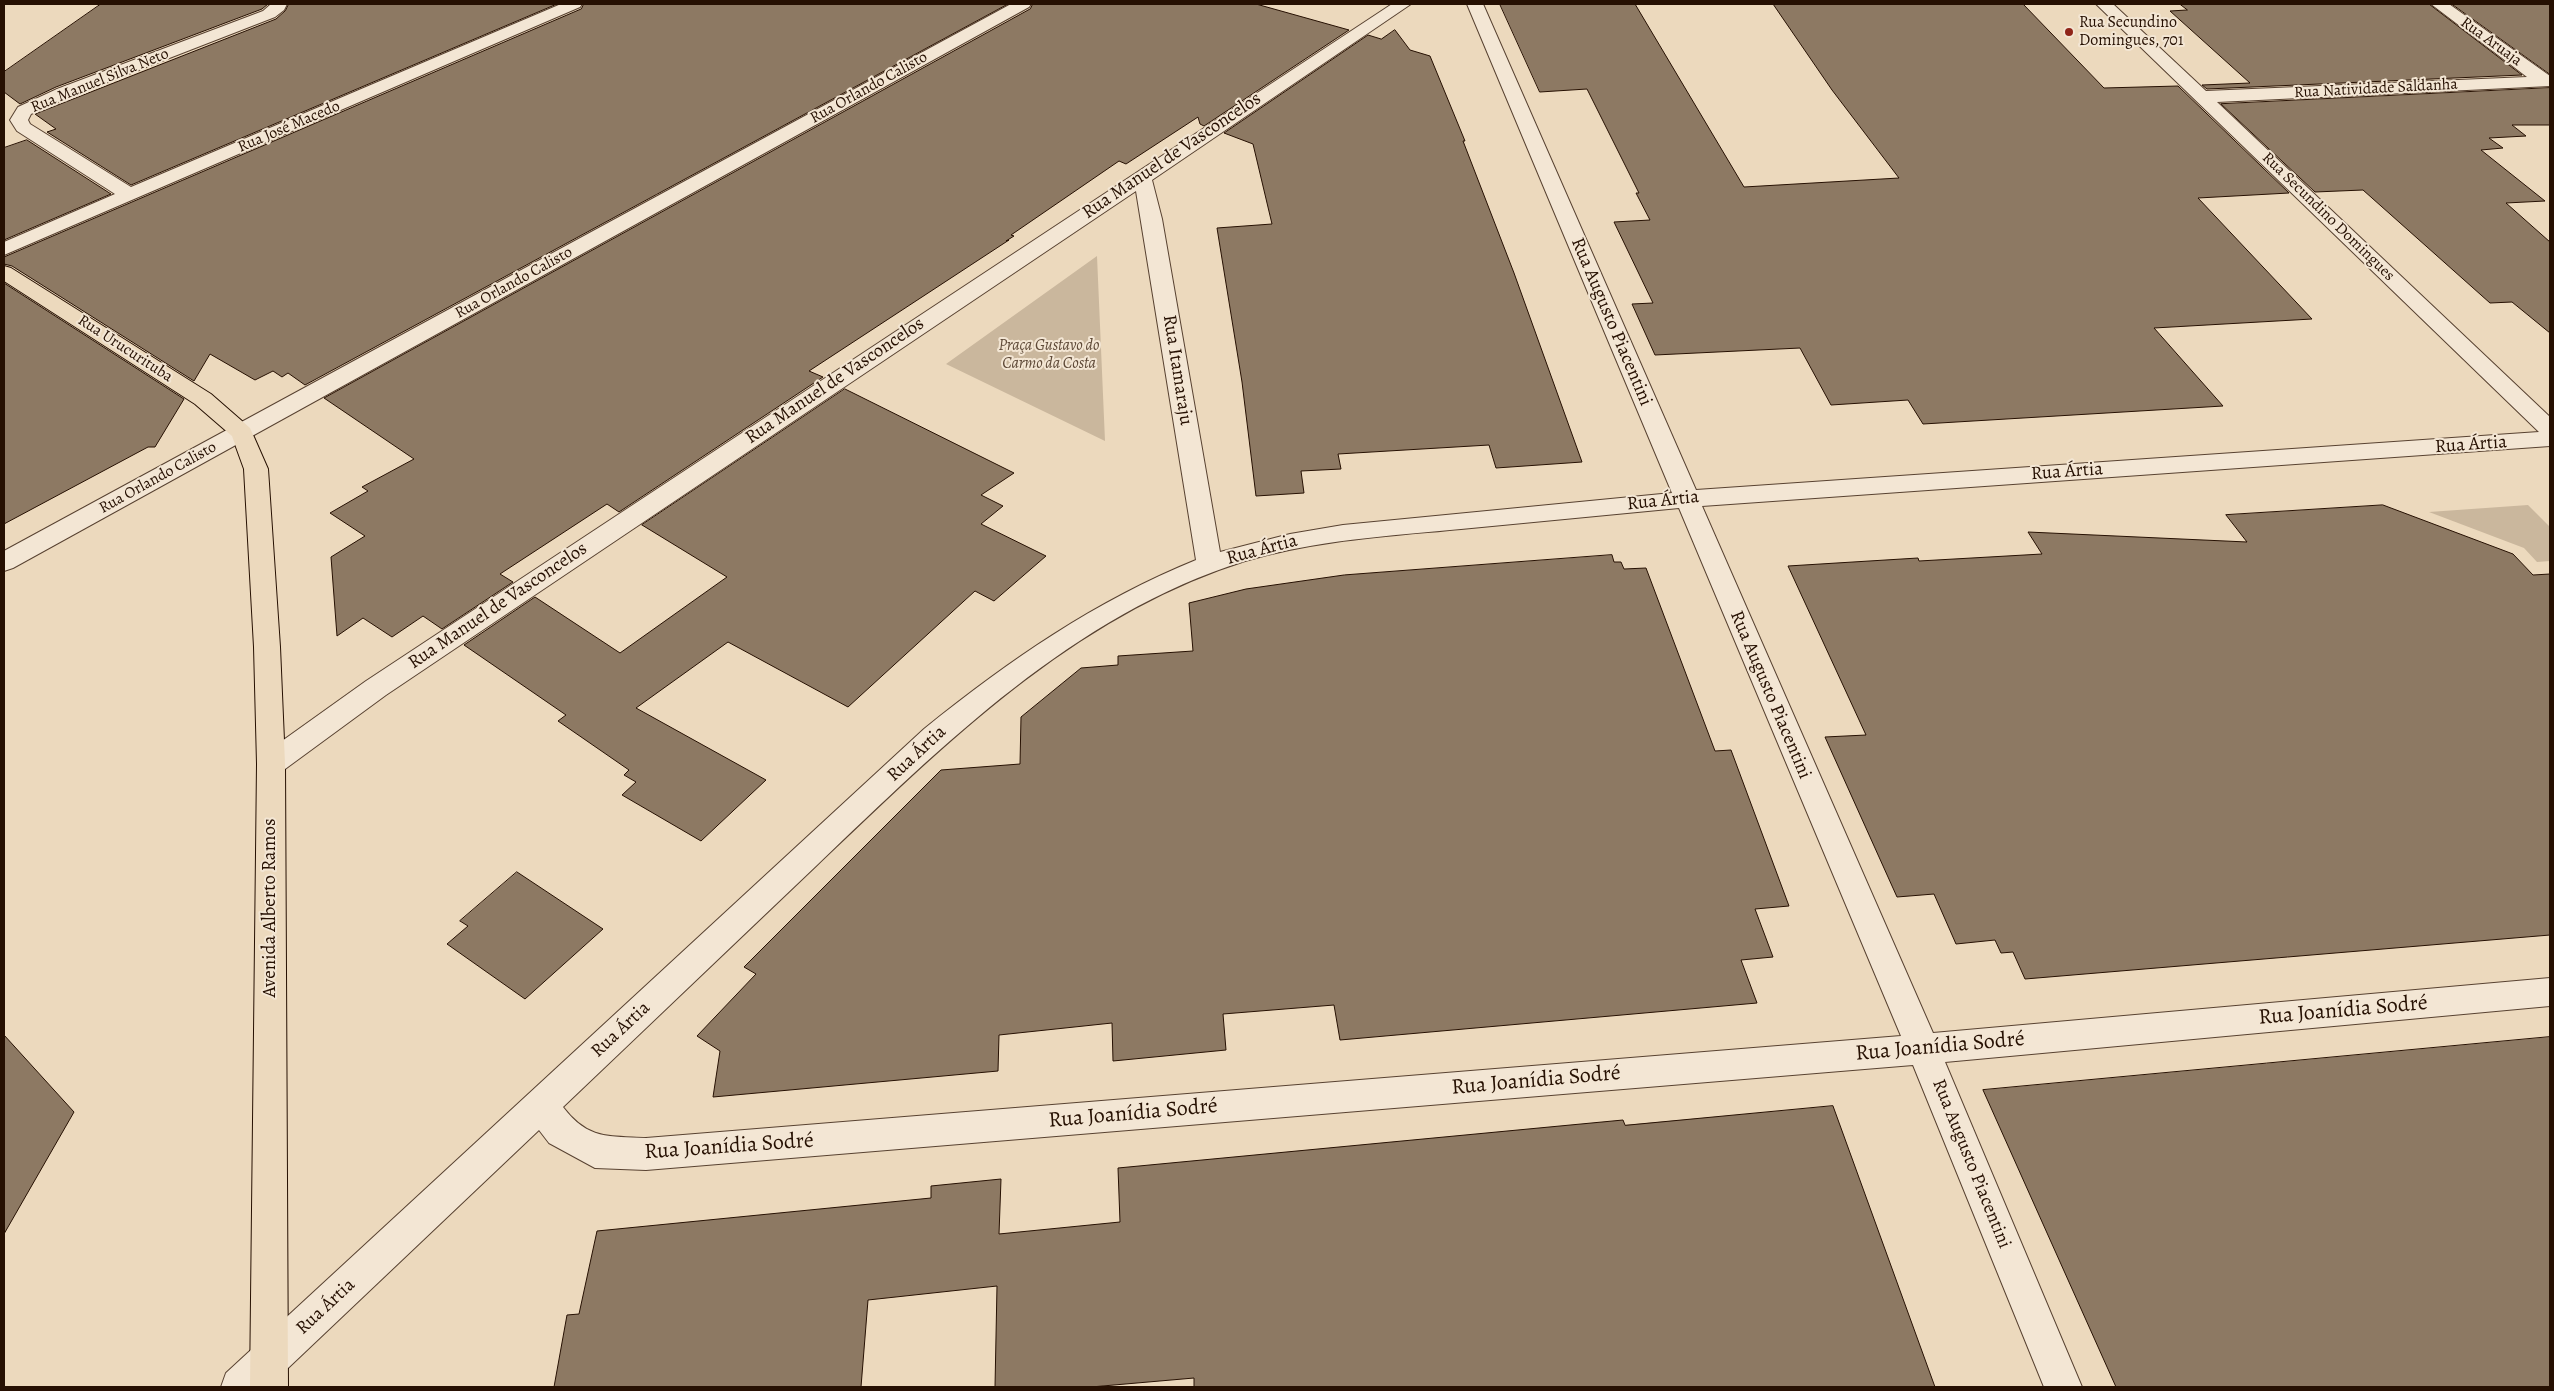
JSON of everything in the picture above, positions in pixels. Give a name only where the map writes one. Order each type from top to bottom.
[{"type":"main road","name":"Rua Urucurituba","points":[[4,272],[203,399],[242,433]]},
{"type":"main road","name":"Avenida Alberto Ramos","points":[[242,433],[256,469],[267,646],[271,764],[268,1374]]},
{"type":"street","name":"Rua Manuel Silva Neto","points":[[130,195],[23,128],[19,120],[24,111],[269,14],[278,7],[278,4]]},
{"type":"street","name":"Rua José Macedo","points":[[4,249],[574,4]]},
{"type":"street","name":"Rua Orlando Calisto","points":[[4,562],[1023,4]]},
{"type":"street","name":"Rua Manuel de Vasconcelos","points":[[271,764],[376,688],[1142,176],[1403,4]]},
{"type":"street","name":"Rua Augusto Piacentini","points":[[1475,4],[1923,1049],[2063,1387]]},
{"type":"street","name":"Rua Secundino Domingues","points":[[2104,4],[2550,430]]},
{"type":"street","name":"Rua Aruaja","points":[[2438,4],[2547,81]]},
{"type":"street","name":"Rua Natividade Saldanha","points":[[2202,98],[2547,81]]},
{"type":"street","name":"Rua Itamaraju","points":[[1142,176],[1152,219],[1209,564]]},
{"type":"street","name":"Rua Ártia","points":[[240,1387],[268,1374],[541,1105],[927,744],[991,689],[1042,651],[1106,613],[1209,564],[1254,550],[1320,535],[1686,498],[2550,439]]},
{"type":"street","name":"Rua Joanídia Sodré","points":[[541,1105],[561,1132],[595,1152],[646,1154],[1923,1049],[2550,992]]},
{"type":"green space","name":"Praça Gustavo do Carmo da Costa","points":[[1097,256],[1105,441],[946,364]]},
{"type":"green space","points":[[2528,505],[2550,527],[2550,561],[2537,562],[2524,548],[2429,512]]},
{"type":"building","points":[[101,4],[268,4],[262,9],[56,87],[20,104],[4,92],[4,72]]},
{"type":"building","points":[[289,4],[557,4],[131,185],[47,132],[56,129],[35,114],[276,19],[285,11]]},
{"type":"building","points":[[584,4],[1008,4],[305,385],[288,373],[282,377],[273,371],[255,380],[210,354],[194,381],[12,266],[4,264],[4,257],[581,9]]},
{"type":"building","points":[[1033,4],[1256,4],[1349,30],[1204,126],[1200,124],[1198,117],[1126,164],[1119,161],[1011,235],[1014,236],[1006,241],[1009,240],[809,371],[823,377],[619,512],[607,504],[500,574],[513,582],[442,629],[423,616],[392,637],[363,618],[337,636],[331,557],[365,536],[330,513],[368,491],[362,487],[414,459],[324,398],[1030,9]]},
{"type":"building","points":[[1500,4],[1635,4],[1744,187],[1899,178],[1832,90],[1773,4],[2023,4],[2104,88],[2178,86],[2289,193],[2198,198],[2312,319],[2154,328],[2223,406],[1923,424],[1908,400],[1831,405],[1800,348],[1655,355],[1632,304],[1653,303],[1614,222],[1650,220],[1636,193],[1639,193],[1587,89],[1540,92]]},
{"type":"building","points":[[2180,4],[2429,4],[2522,75],[2207,89],[2202,85],[2250,83],[2170,11],[2187,10]]},
{"type":"building","points":[[2452,4],[2550,4],[2550,74]]},
{"type":"building","points":[[1395,30],[1410,50],[1430,56],[1465,141],[1463,141],[1514,273],[1582,462],[1496,468],[1489,445],[1338,454],[1341,469],[1301,471],[1304,493],[1256,496],[1242,382],[1217,228],[1272,224],[1253,144],[1224,133],[1368,35],[1381,39]]},
{"type":"building","points":[[2550,88],[2550,125],[2512,125],[2526,136],[2489,138],[2503,148],[2481,150],[2545,201],[2506,203],[2550,242],[2550,333],[2512,302],[2490,303],[2363,190],[2315,192],[2221,104]]},
{"type":"building","points":[[27,140],[111,194],[4,240],[4,148]]},
{"type":"building","points":[[4,283],[184,399],[155,447],[148,447],[4,524]]},
{"type":"building","points":[[845,389],[1014,473],[981,495],[1003,506],[981,524],[1046,556],[994,601],[975,591],[848,707],[728,642],[636,708],[766,780],[701,841],[622,795],[636,782],[624,775],[629,770],[558,721],[566,715],[464,645],[535,597],[620,653],[727,577],[642,525]]},
{"type":"building","points":[[2383,505],[2513,554],[2533,575],[2550,574],[2550,935],[2025,979],[2013,952],[2001,953],[1995,940],[1956,944],[1934,894],[1897,897],[1825,737],[1866,735],[1788,566],[1918,558],[1919,561],[2042,554],[2028,532],[2247,542],[2226,515]]},
{"type":"building","points":[[1612,555],[1614,562],[1621,562],[1624,569],[1646,568],[1715,751],[1731,750],[1789,906],[1755,909],[1773,957],[1741,960],[1757,1003],[1340,1040],[1334,1005],[1223,1014],[1226,1050],[1113,1061],[1112,1023],[999,1035],[998,1071],[713,1097],[720,1051],[697,1036],[756,974],[744,967],[941,770],[1020,764],[1021,717],[1081,668],[1118,665],[1118,656],[1193,651],[1189,603],[1246,589],[1344,575]]},
{"type":"building","points":[[517,872],[603,929],[525,999],[447,944],[468,926],[460,921]]},
{"type":"building","points":[[4,1035],[74,1112],[4,1234]]},
{"type":"building","points":[[2550,1037],[2550,1387],[2116,1387],[1983,1090]]},
{"type":"building","points":[[1833,1106],[1935,1387],[1194,1387],[1194,1378],[1091,1387],[995,1387],[997,1286],[868,1300],[861,1387],[554,1387],[567,1315],[579,1314],[597,1231],[931,1198],[931,1186],[1001,1179],[999,1234],[1120,1222],[1118,1168],[1623,1120],[1625,1125]]},
{"type":"place","name":"Rua Secundino Domingues, 701","points":[[2069,32]]}]
